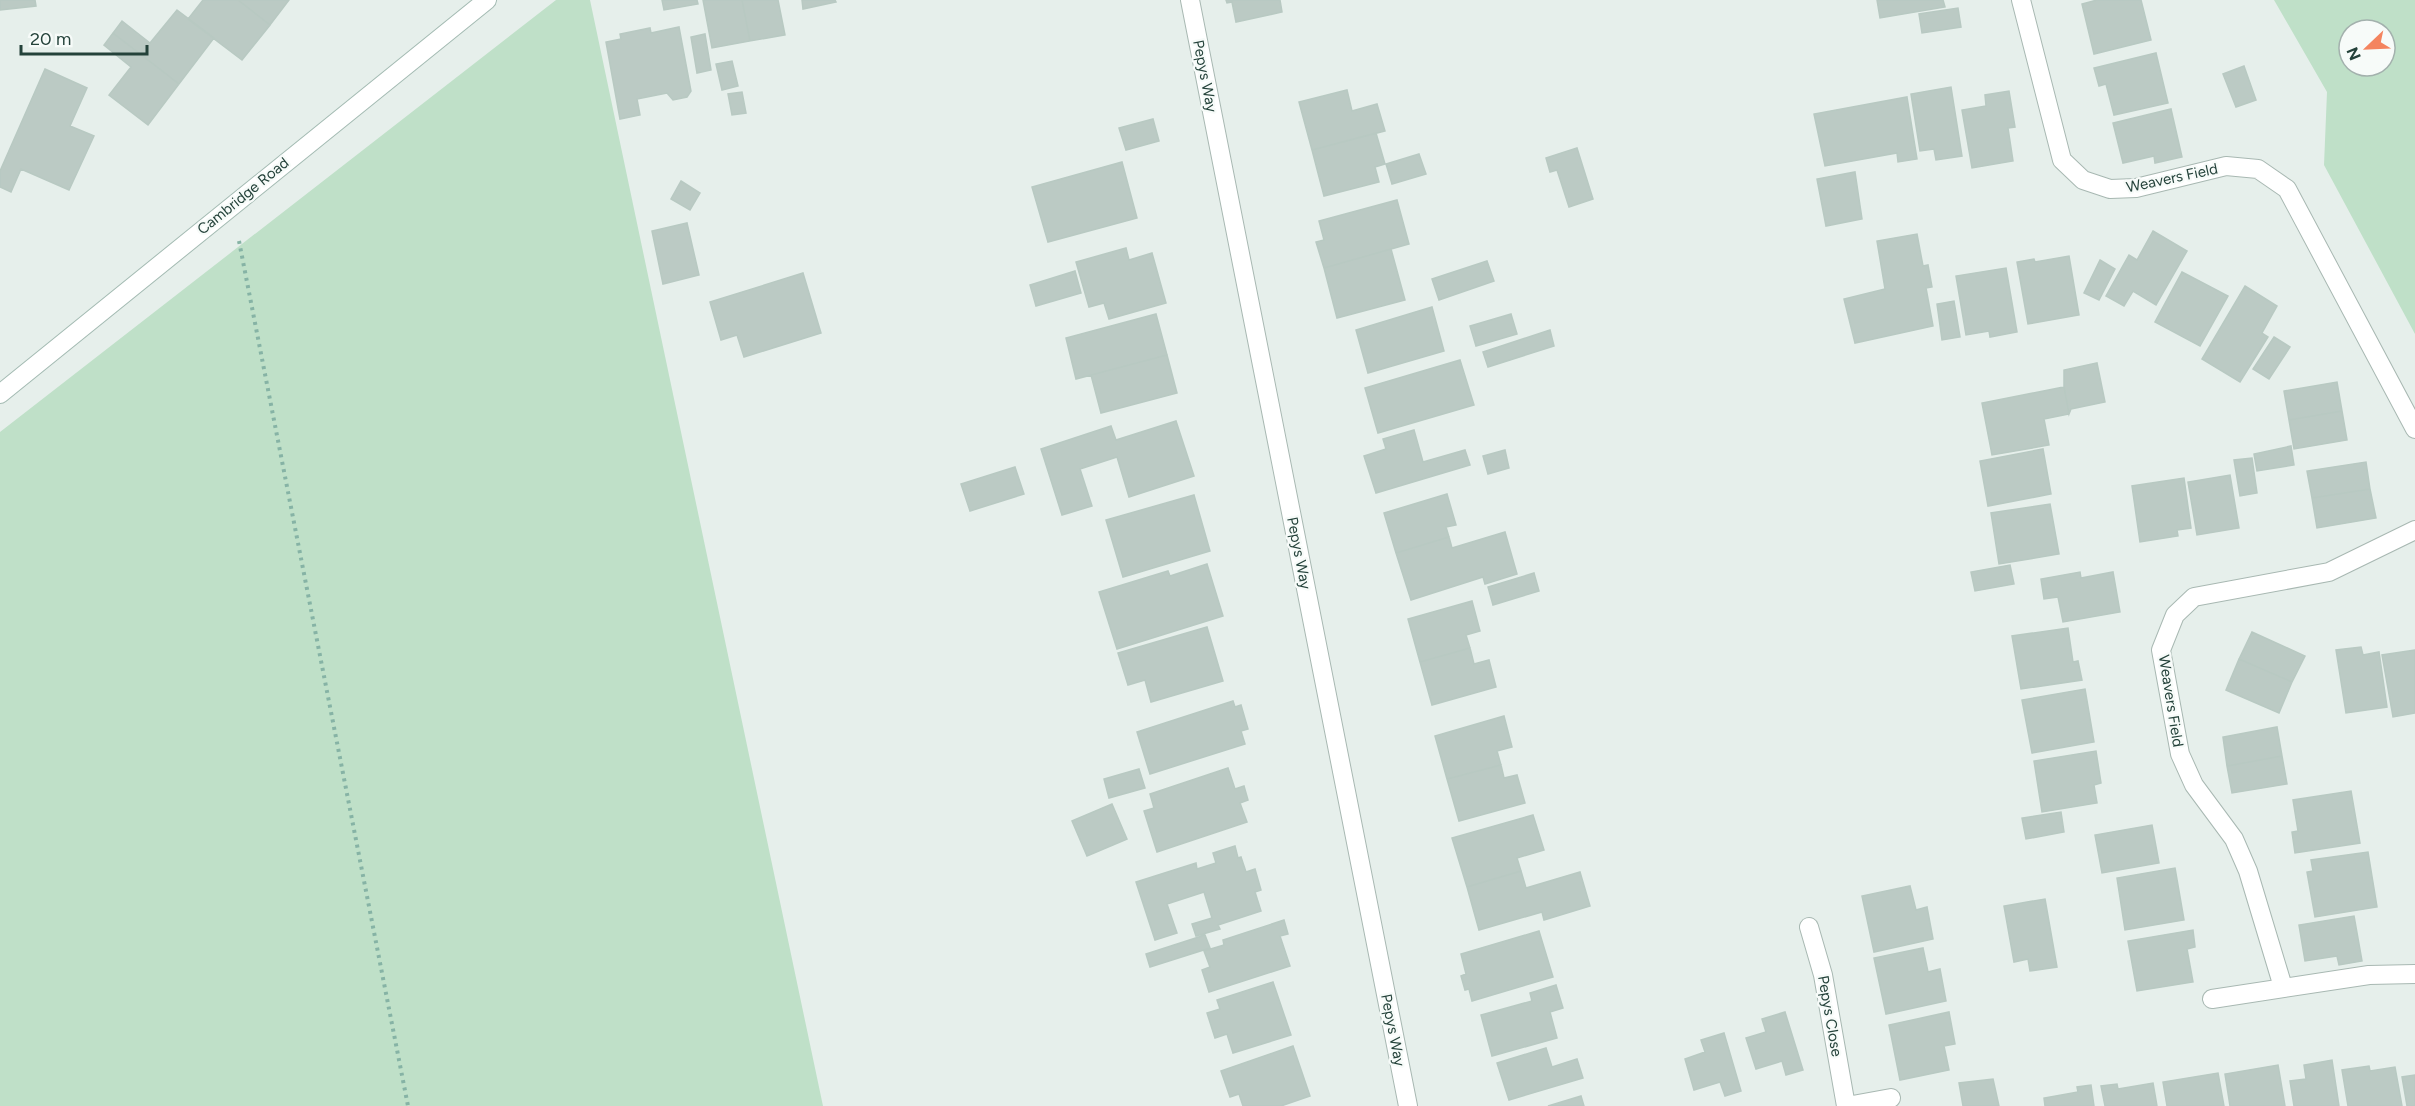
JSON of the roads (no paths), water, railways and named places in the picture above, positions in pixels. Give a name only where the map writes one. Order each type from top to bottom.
[{"type":"street","name":"Cambridge Road","points":[[0,393],[487,0]]},
{"type":"street","name":"Pepys Way","points":[[1190,0],[1408,1106]]},
{"type":"street","name":"Weavers Field","points":[[2021,0],[2062,160],[2083,180],[2110,189],[2136,188],[2226,166],[2258,169],[2287,189],[2415,429]]},
{"type":"street","name":"Weavers Field","points":[[2283,987],[2248,871],[2234,839],[2194,785],[2180,753],[2162,650],[2175,615],[2194,597],[2329,572],[2415,530]]},
{"type":"street","name":"Pepys Close","points":[[1809,927],[1823,975],[1846,1106],[1891,1098]]},
{"type":"street","points":[[2212,999],[2369,975],[2415,974]]}]
